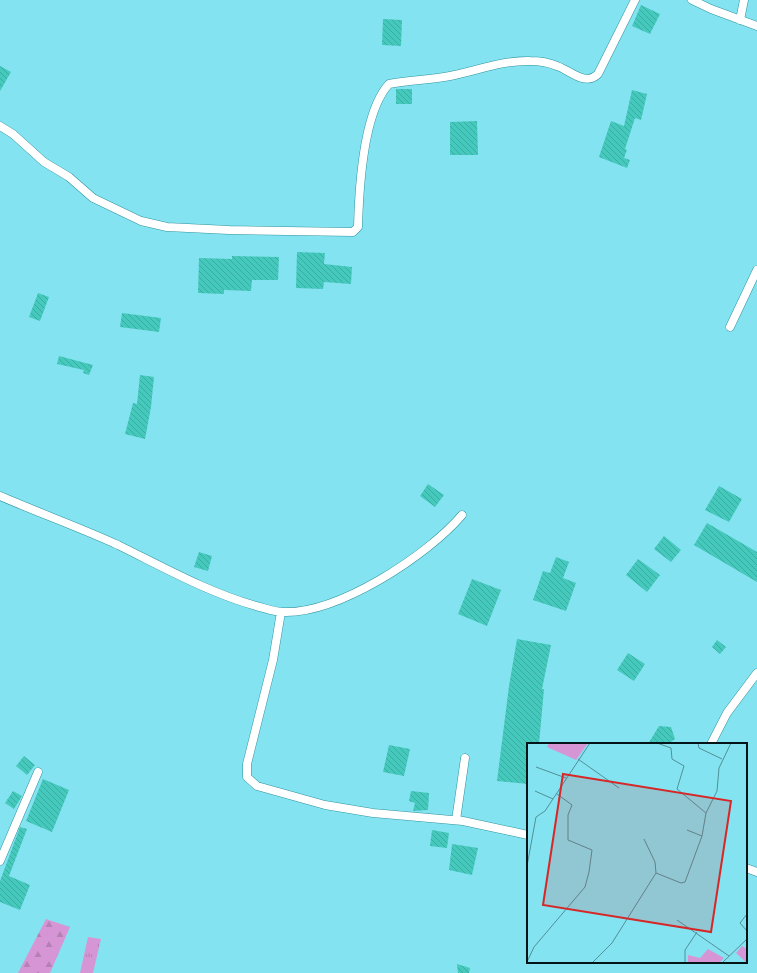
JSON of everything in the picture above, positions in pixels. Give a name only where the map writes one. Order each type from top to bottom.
[{"type":"street","points":[[0,126],[13,134],[44,162],[68,177],[93,198],[141,222],[167,226],[229,230],[353,232],[358,227],[361,169],[371,123],[384,90],[389,84],[449,76],[488,67],[531,61],[557,66],[571,74],[587,79],[593,78],[598,74],[634,0]]},
{"type":"street","points":[[692,0],[757,26]]},
{"type":"street","points":[[740,20],[744,0]]},
{"type":"street","points":[[730,327],[757,270]]},
{"type":"street","points":[[0,496],[117,545],[230,599],[281,612],[301,612],[324,607],[346,598],[420,554],[453,526],[462,515]]},
{"type":"street","points":[[281,612],[273,660],[247,764],[247,777],[256,786],[325,805],[373,813],[456,820],[527,835]]},
{"type":"street","points":[[712,743],[727,713],[757,673]]},
{"type":"street","points":[[456,820],[465,758]]},
{"type":"street","points":[[0,861],[38,772]]},
{"type":"street","points":[[747,868],[757,872]]},
{"type":"green space","points":[[46,919],[70,927],[50,973],[18,973]]},
{"type":"green space","points":[[88,937],[101,939],[93,973],[80,973]]},
{"type":"building","points":[[641,5],[660,14],[650,34],[632,26]]},
{"type":"building","points":[[383,19],[402,20],[401,46],[382,45]]},
{"type":"building","points":[[0,66],[11,72],[0,91]]},
{"type":"building","points":[[396,89],[412,89],[412,104],[396,104]]},
{"type":"building","points":[[632,90],[647,94],[641,120],[635,118],[625,149],[627,150],[624,158],[630,160],[627,168],[599,157],[611,121],[624,126]]},
{"type":"building","points":[[477,121],[478,155],[450,155],[450,122]]},
{"type":"building","points":[[297,252],[325,253],[324,264],[352,267],[351,284],[324,282],[323,289],[296,288]]},
{"type":"building","points":[[232,256],[279,257],[278,280],[252,280],[251,291],[224,290],[224,294],[198,293],[199,258],[232,259]]},
{"type":"building","points":[[38,293],[49,297],[40,321],[29,317]]},
{"type":"building","points":[[122,313],[161,318],[159,332],[120,327]]},
{"type":"building","points":[[59,356],[93,365],[89,375],[83,373],[84,370],[57,364]]},
{"type":"building","points":[[140,375],[154,377],[151,407],[145,439],[125,434],[133,403],[137,404]]},
{"type":"building","points":[[428,484],[444,495],[435,507],[420,496]]},
{"type":"building","points":[[719,486],[742,499],[729,522],[705,510]]},
{"type":"building","points":[[707,523],[757,552],[757,582],[694,545]]},
{"type":"building","points":[[664,536],[681,550],[671,562],[654,549]]},
{"type":"building","points":[[199,552],[212,556],[208,571],[194,567]]},
{"type":"building","points":[[556,557],[569,562],[563,578],[576,583],[566,611],[533,600],[543,571],[550,573]]},
{"type":"building","points":[[638,559],[660,575],[647,592],[626,575]]},
{"type":"building","points":[[472,579],[501,590],[487,626],[458,614]]},
{"type":"building","points":[[517,639],[551,645],[542,689],[544,689],[539,743],[527,743],[527,784],[497,781],[509,686]]},
{"type":"building","points":[[717,640],[726,647],[720,654],[712,647]]},
{"type":"building","points":[[628,653],[645,664],[634,681],[617,670]]},
{"type":"building","points":[[659,726],[671,727],[675,739],[669,743],[649,743]]},
{"type":"building","points":[[389,745],[410,749],[404,776],[383,772]]},
{"type":"building","points":[[24,756],[35,765],[27,775],[16,766]]},
{"type":"building","points":[[43,779],[69,790],[52,832],[26,821]]},
{"type":"building","points":[[13,791],[22,796],[14,809],[5,803]]},
{"type":"building","points":[[411,791],[429,793],[428,810],[413,811],[415,803],[409,801]]},
{"type":"building","points":[[20,827],[27,829],[9,876],[30,885],[20,910],[0,902],[0,881]]},
{"type":"building","points":[[432,830],[449,833],[447,848],[430,846]]},
{"type":"building","points":[[452,844],[478,848],[472,875],[449,870]]},
{"type":"building","points":[[457,964],[470,968],[469,973],[458,973]]}]
